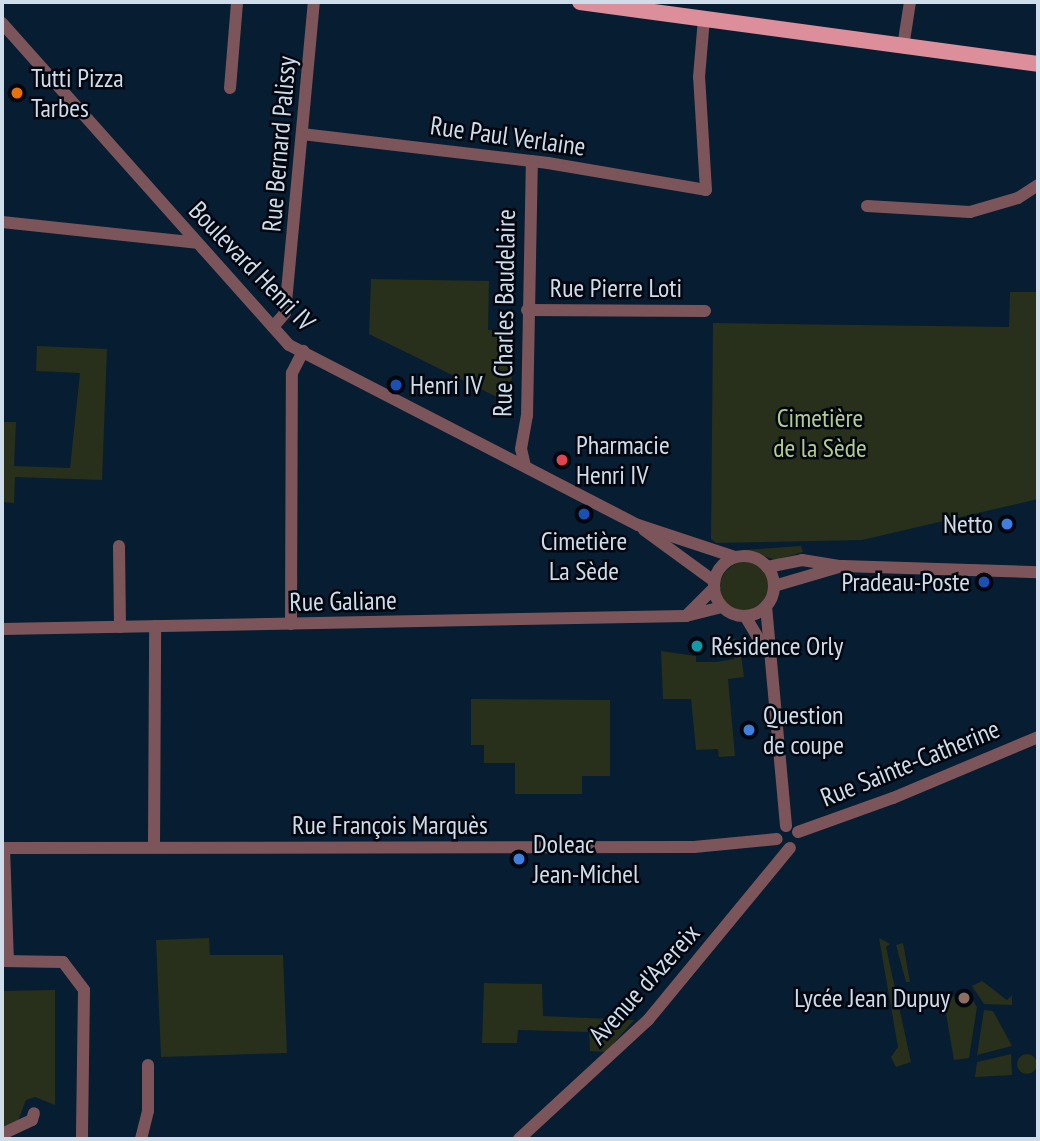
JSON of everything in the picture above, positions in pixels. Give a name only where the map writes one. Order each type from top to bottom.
[{"type":"main road","points":[[580,2],[1038,64]]},
{"type":"street","points":[[230,88],[237,2]]},
{"type":"street","name":"Rue Bernard Palissy","points":[[273,327],[285,313],[314,2]]},
{"type":"street","points":[[903,47],[911,2]]},
{"type":"street","name":"Rue Paul Verlaine","points":[[302,134],[532,161],[706,190],[699,77],[705,19]]},
{"type":"street","name":"Boulevard Henri IV","points":[[2,23],[273,327],[303,351],[638,525],[735,557]]},
{"type":"street","name":"Rue Charles Baudelaire","points":[[525,466],[522,449],[527,416],[532,161]]},
{"type":"street","points":[[867,205],[970,212],[1018,198],[1038,185]]},
{"type":"street","points":[[2,222],[197,243]]},
{"type":"street","name":"Rue Pierre Loti","points":[[527,310],[705,311]]},
{"type":"street","points":[[291,624],[292,373],[303,351]]},
{"type":"street","name":"Boulevard Henri IV","points":[[638,525],[714,584]]},
{"type":"street","points":[[119,546],[120,627]]},
{"type":"street","points":[[686,616],[714,584],[721,566],[735,557],[752,557],[767,567],[774,586],[766,606],[767,660],[792,829],[777,839],[790,848]]},
{"type":"street","points":[[767,567],[802,560],[842,566],[1038,572]]},
{"type":"street","points":[[774,586],[842,566]]},
{"type":"street","points":[[714,584],[722,607],[746,616],[756,628],[767,660]]},
{"type":"street","points":[[746,616],[766,606]]},
{"type":"street","name":"Rue Galiane","points":[[2,629],[686,616],[722,607]]},
{"type":"street","points":[[154,847],[155,626]]},
{"type":"street","name":"Rue Sainte-Catherine","points":[[792,829],[893,798],[1038,737]]},
{"type":"street","name":"Avenue d'Azereix","points":[[519,1139],[648,1020],[790,848],[797,843],[792,829]]},
{"type":"street","name":"Rue François Marquès","points":[[3,848],[682,847],[777,839]]},
{"type":"street","points":[[3,848],[5,961],[62,962],[83,990],[82,1139]]},
{"type":"street","points":[[141,1139],[148,1111],[148,1065]]},
{"type":"street","points":[[2,1134],[32,1120],[34,1113]]},
{"type":"green space","points":[[371,279],[489,281],[488,330],[513,331],[511,404],[369,334]]},
{"type":"green space","name":"Cimetière de la Sède","points":[[1010,292],[1038,292],[1038,499],[862,540],[716,543],[711,539],[713,323],[1009,327]]},
{"type":"green space","points":[[37,346],[107,349],[102,480],[15,477],[14,503],[2,502],[2,422],[16,422],[14,466],[70,468],[80,373],[36,371]]},
{"type":"green space","points":[[801,546],[803,552],[776,560],[745,550]]},
{"type":"green space","points":[[745,562],[762,570],[770,587],[762,604],[745,612],[728,604],[720,587],[728,570]]},
{"type":"green space","points":[[733,639],[739,639],[744,677],[728,679],[735,756],[719,757],[718,749],[696,750],[691,699],[663,699],[661,651],[696,656],[696,662],[734,659]]},
{"type":"green space","points":[[471,699],[610,700],[610,776],[582,776],[582,794],[515,794],[515,763],[484,763],[484,745],[471,745]]},
{"type":"green space","points":[[209,938],[210,955],[283,955],[287,1053],[161,1057],[156,940]]},
{"type":"green space","points":[[879,938],[890,944],[886,947],[911,1062],[896,1067],[891,1057],[898,1047]]},
{"type":"green space","points":[[903,943],[910,982],[906,982],[896,945]]},
{"type":"green space","points":[[982,981],[1007,1000],[1012,995],[1012,1005],[984,1004],[972,986]]},
{"type":"green space","points":[[484,983],[542,984],[543,1016],[634,1020],[606,1052],[590,1051],[589,1032],[518,1030],[517,1043],[482,1043]]},
{"type":"green space","points":[[966,989],[977,1007],[969,1058],[954,1060],[944,1002]]},
{"type":"green space","points":[[55,990],[55,1105],[35,1097],[26,1100],[18,1121],[2,1127],[2,991]]},
{"type":"green space","points":[[984,1010],[993,1011],[1012,1046],[977,1055]]},
{"type":"green space","points":[[1011,1054],[1012,1075],[975,1077],[977,1062]]},
{"type":"green space","points":[[1027,1054],[1034,1057],[1037,1064],[1034,1071],[1027,1074],[1020,1071],[1017,1064],[1020,1057]]},
{"type":"place","name":"Tutti Pizza Tarbes","points":[[17,93]]},
{"type":"place","name":"Henri IV","points":[[396,385]]},
{"type":"place","name":"Pharmacie Henri IV","points":[[562,460]]},
{"type":"place","name":"Cimetière La Sède","points":[[584,514]]},
{"type":"place","name":"Netto","points":[[1007,524]]},
{"type":"place","name":"Pradeau-Poste","points":[[984,582]]},
{"type":"place","name":"Résidence Orly","points":[[697,646]]},
{"type":"place","name":"Question de coupe","points":[[749,730]]},
{"type":"place","name":"Doleac Jean-Michel","points":[[519,859]]},
{"type":"place","name":"Lycée Jean Dupuy","points":[[964,998]]}]
